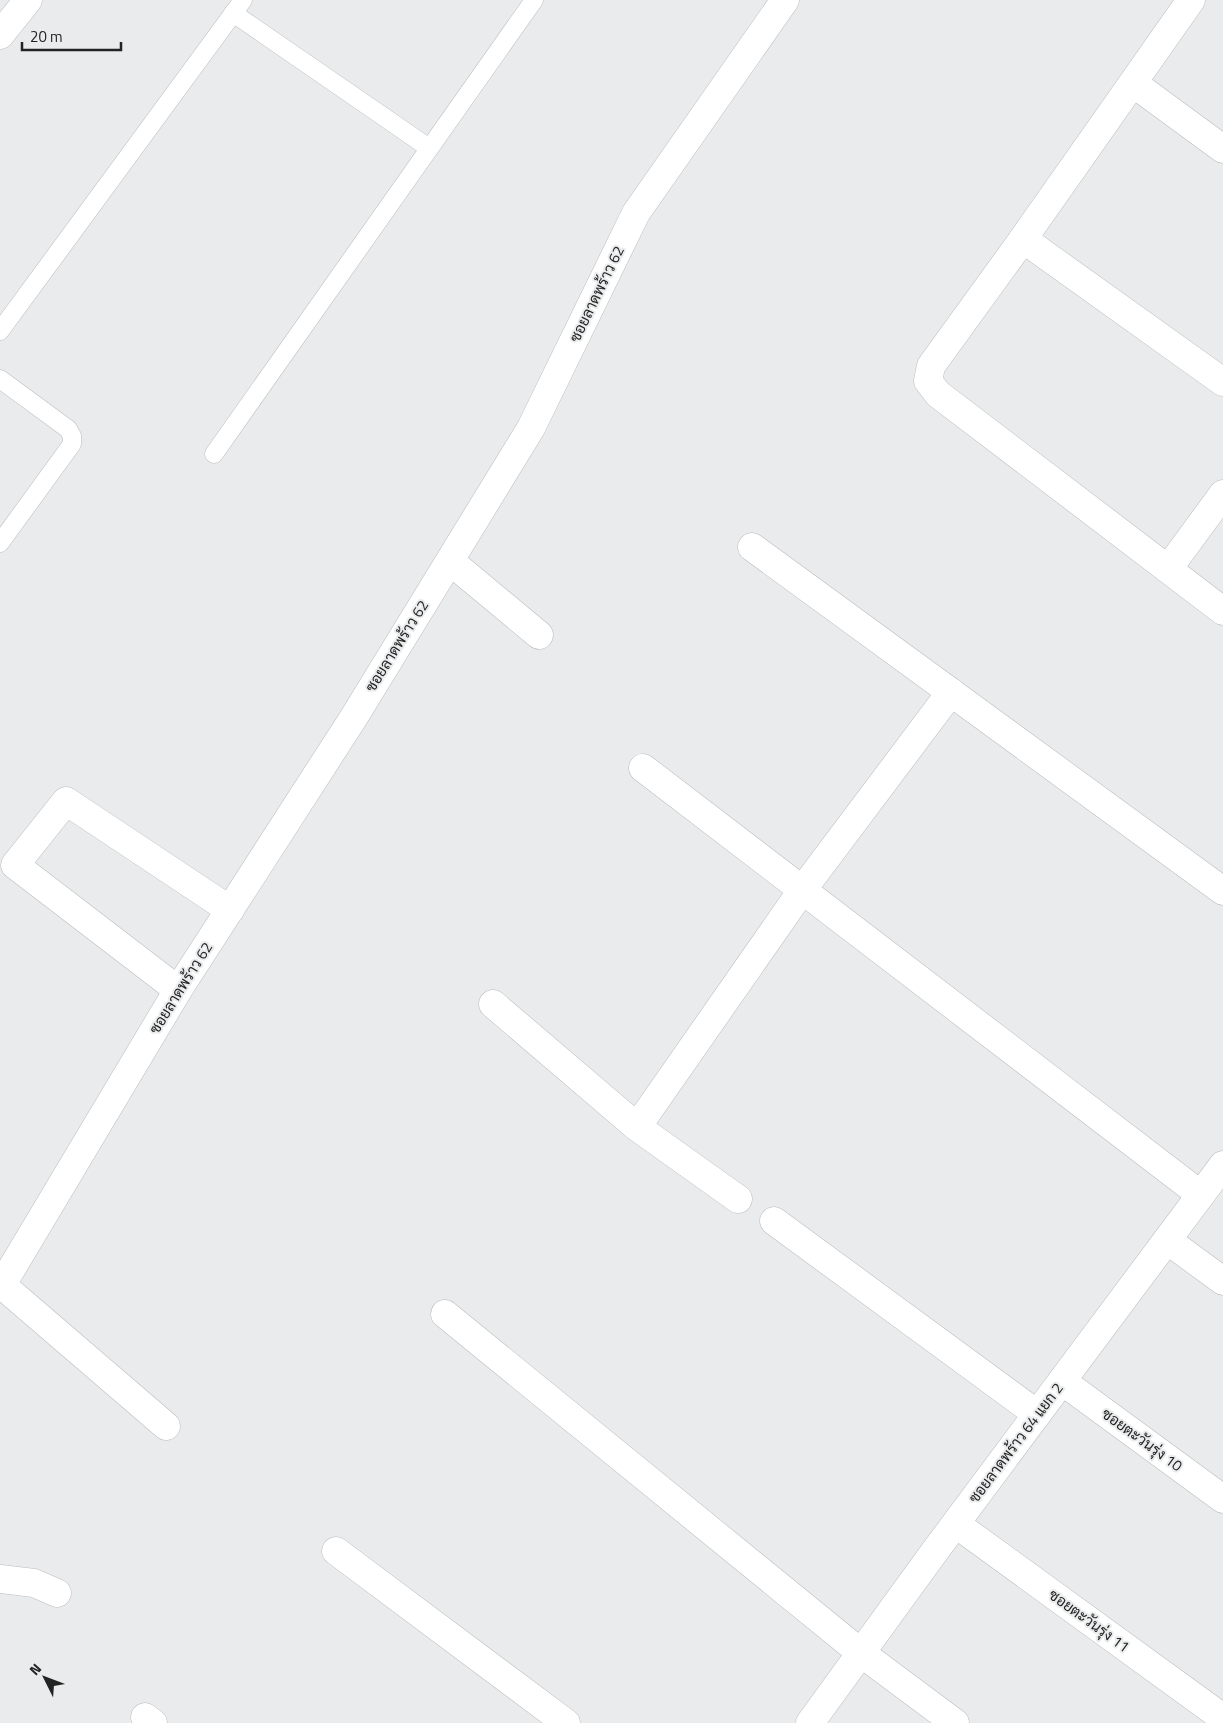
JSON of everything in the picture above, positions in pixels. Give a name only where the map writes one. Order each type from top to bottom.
[{"type":"street","points":[[0,35],[28,0]]},
{"type":"street","name":"ซอยลาดพร้าว 62","points":[[1,1286],[178,990],[354,717],[532,428],[636,213],[785,0]]},
{"type":"street","points":[[1191,0],[1023,240],[931,366],[928,381],[938,394],[1223,611]]},
{"type":"street","points":[[1133,83],[1223,150]]},
{"type":"street","points":[[1023,240],[1223,382]]},
{"type":"street","points":[[1168,569],[1223,494]]},
{"type":"street","points":[[752,546],[1223,891]]},
{"type":"street","points":[[450,561],[539,635]]},
{"type":"street","points":[[637,1127],[802,889],[951,692]]},
{"type":"street","points":[[643,768],[1200,1195]]},
{"type":"street","points":[[178,990],[15,865],[66,801],[230,910]]},
{"type":"street","points":[[493,1004],[637,1127],[738,1199]]},
{"type":"street","name":"ซอยลาดพร้าว 64 แยก 2","points":[[810,1723],[1223,1165]]},
{"type":"street","points":[[774,1221],[1037,1414]]},
{"type":"street","points":[[1167,1240],[1223,1281]]},
{"type":"street","points":[[1,1286],[166,1426]]},
{"type":"street","points":[[445,1314],[861,1653],[954,1723]]},
{"type":"street","name":"ซอยตะวันรุ่ง 10","points":[[1062,1381],[1223,1499]]},
{"type":"street","name":"ซอยตะวันรุ่ง 11","points":[[956,1524],[1223,1718]]},
{"type":"street","points":[[336,1551],[566,1723]]},
{"type":"street","points":[[0,1579],[34,1584],[57,1593]]},
{"type":"lane","points":[[214,454],[534,0]]},
{"type":"lane","points":[[0,331],[238,7],[430,148]]},
{"type":"lane","points":[[0,380],[68,429],[72,436],[72,444],[0,543]]}]
